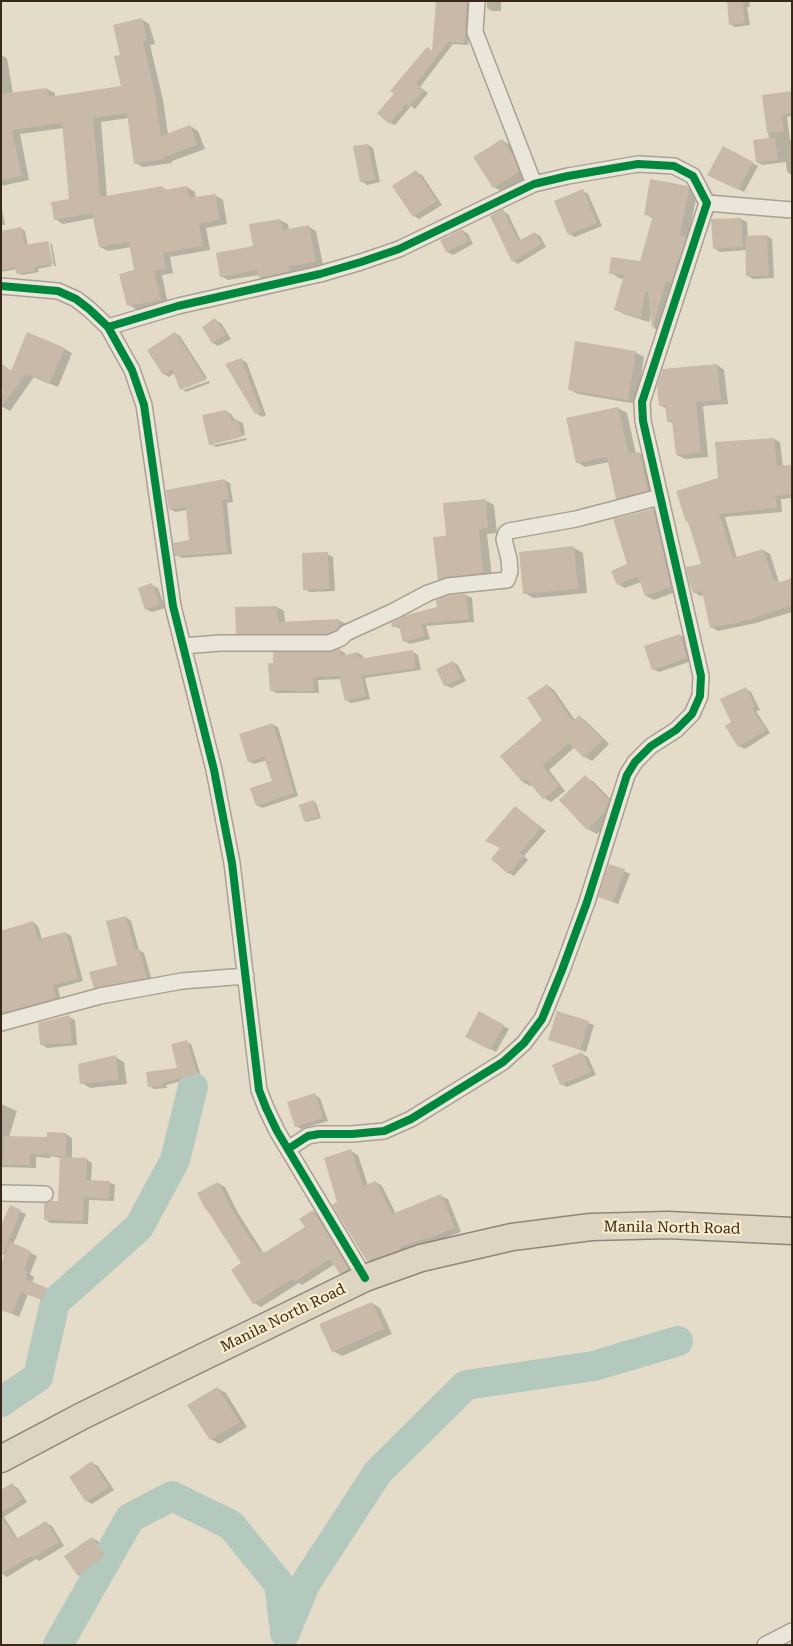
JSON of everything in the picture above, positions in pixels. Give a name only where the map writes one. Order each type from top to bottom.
[{"type":"highway","name":"Manila North Road","points":[[1,1459],[82,1416],[365,1278],[421,1258],[512,1236],[591,1227],[668,1225],[792,1231]]},
{"type":"street","points":[[477,1],[475,32],[534,184]]},
{"type":"street","points":[[108,327],[178,306],[320,274],[360,262],[399,249],[534,184],[568,176],[638,164],[674,166],[693,176],[707,203],[642,402],[642,421],[701,676],[700,696],[692,714],[676,730],[651,746],[635,762],[627,775],[587,902],[562,970],[542,1019],[524,1043],[503,1062],[411,1119],[384,1131],[308,1136],[288,1149]]},
{"type":"street","points":[[707,203],[792,210]]},
{"type":"street","points":[[1,286],[58,291],[76,299],[108,327],[132,370],[144,405],[173,606],[214,770],[232,863],[259,1090],[266,1108],[288,1149],[365,1278]]},
{"type":"street","points":[[183,646],[220,643],[329,643],[428,593],[448,586],[506,580],[510,571],[504,539],[509,531],[576,518],[660,497]]},
{"type":"street","points":[[1,1023],[100,996],[182,981],[246,976]]},
{"type":"street","points":[[1,1193],[45,1194]]},
{"type":"street","points":[[765,1645],[792,1630]]},
{"type":"building","points":[[436,1],[467,1],[464,43],[448,42],[416,84],[424,90],[409,107],[406,104],[389,124],[377,113],[394,94],[390,91],[427,47],[432,51]]},
{"type":"building","points":[[727,1],[742,1],[745,23],[729,25]]},
{"type":"building","points":[[142,18],[147,40],[143,41],[155,94],[161,136],[190,125],[197,145],[164,157],[165,159],[134,164],[127,113],[93,118],[100,197],[163,186],[164,190],[187,186],[189,198],[215,194],[220,220],[199,224],[203,246],[163,253],[166,269],[154,271],[161,300],[127,306],[119,274],[134,270],[129,242],[99,247],[92,213],[54,220],[51,202],[69,199],[62,123],[12,130],[22,176],[1,180],[1,94],[47,88],[49,97],[121,86],[114,56],[120,55],[113,25]]},
{"type":"building","points":[[792,91],[792,113],[782,114],[784,131],[767,133],[762,95]]},
{"type":"building","points":[[775,137],[778,160],[756,162],[753,140]]},
{"type":"building","points":[[502,139],[514,157],[519,172],[493,188],[473,157]]},
{"type":"building","points":[[368,144],[375,180],[360,182],[353,146]]},
{"type":"building","points":[[723,146],[753,162],[738,190],[707,175]]},
{"type":"building","points":[[416,170],[437,201],[413,217],[392,186]]},
{"type":"building","points":[[650,179],[688,186],[689,189],[680,235],[686,237],[671,283],[666,281],[652,329],[648,292],[645,292],[641,318],[614,310],[624,275],[609,274],[611,257],[640,261],[653,216],[644,215]]},
{"type":"building","points":[[583,189],[597,223],[568,235],[554,201]]},
{"type":"building","points":[[503,209],[518,241],[535,232],[542,244],[512,262],[490,216]]},
{"type":"building","points":[[741,218],[743,247],[713,249],[711,219]]},
{"type":"building","points":[[280,219],[283,230],[309,225],[316,262],[289,266],[290,271],[259,278],[257,270],[220,277],[216,253],[253,246],[249,224]]},
{"type":"building","points":[[21,227],[25,245],[48,241],[53,264],[34,267],[35,271],[16,274],[15,267],[1,270],[1,231]]},
{"type":"building","points":[[462,229],[469,241],[446,252],[440,240]]},
{"type":"building","points":[[767,235],[769,276],[746,276],[745,236]]},
{"type":"building","points":[[215,318],[226,335],[212,343],[202,327]]},
{"type":"building","points":[[27,332],[65,348],[49,384],[26,374],[1,407],[3,390],[1,389],[1,363],[11,371]]},
{"type":"building","points":[[175,332],[206,380],[180,390],[172,369],[163,375],[147,350]]},
{"type":"building","points":[[575,341],[636,351],[628,400],[568,390]]},
{"type":"building","points":[[241,358],[261,412],[255,414],[225,364]]},
{"type":"building","points":[[717,364],[721,400],[696,402],[701,453],[676,455],[672,421],[667,422],[665,405],[659,406],[657,386],[663,369]]},
{"type":"building","points":[[618,407],[629,454],[639,452],[648,491],[616,499],[607,457],[576,463],[566,418]]},
{"type":"building","points":[[226,410],[233,421],[237,418],[242,437],[209,445],[202,415]]},
{"type":"building","points":[[774,438],[777,466],[792,465],[792,494],[775,496],[777,508],[719,514],[733,558],[763,549],[774,581],[777,580],[778,583],[792,578],[792,605],[749,620],[710,628],[702,591],[693,593],[689,581],[686,567],[701,564],[676,491],[718,478],[715,442]]},
{"type":"building","points":[[225,479],[229,499],[222,500],[227,552],[175,556],[173,543],[189,540],[186,507],[169,510],[166,490]]},
{"type":"building","points":[[486,499],[488,528],[479,529],[483,573],[447,577],[438,580],[433,537],[446,536],[443,503]]},
{"type":"building","points":[[653,509],[671,587],[645,596],[638,576],[617,585],[611,571],[627,564],[613,519]]},
{"type":"building","points":[[574,546],[578,589],[523,594],[519,552]]},
{"type":"building","points":[[328,552],[329,589],[303,590],[302,553]]},
{"type":"building","points":[[152,583],[160,605],[145,610],[138,588]]},
{"type":"building","points":[[466,594],[469,619],[421,624],[425,636],[403,642],[399,626],[392,627],[391,623],[406,615],[437,607],[436,600],[450,595]]},
{"type":"building","points":[[277,606],[278,622],[339,619],[339,627],[327,634],[236,634],[235,607]]},
{"type":"building","points":[[680,634],[687,658],[652,670],[644,646]]},
{"type":"building","points":[[340,648],[341,656],[358,652],[359,659],[413,650],[416,668],[361,676],[366,696],[345,701],[339,676],[313,677],[314,691],[270,691],[268,663],[273,663],[273,652],[329,652]]},
{"type":"building","points":[[453,661],[461,678],[444,686],[436,669]]},
{"type":"building","points":[[547,684],[573,721],[579,715],[603,740],[584,758],[569,743],[542,766],[559,786],[543,799],[526,779],[523,783],[500,756],[542,720],[527,698]]},
{"type":"building","points":[[746,687],[755,707],[752,708],[766,730],[738,747],[725,726],[731,722],[720,699]]},
{"type":"building","points":[[273,723],[294,793],[256,806],[250,788],[272,781],[264,757],[248,762],[239,734]]},
{"type":"building","points":[[585,775],[609,800],[605,812],[587,830],[559,800]]},
{"type":"building","points":[[313,800],[319,817],[304,821],[299,805]]},
{"type":"building","points":[[515,806],[541,827],[520,853],[524,856],[508,874],[491,859],[500,848],[485,841]]},
{"type":"building","points":[[609,864],[625,869],[613,902],[598,897]]},
{"type":"building","points":[[126,916],[135,950],[139,949],[147,978],[94,988],[89,972],[117,965],[106,921]]},
{"type":"building","points":[[33,921],[38,939],[66,932],[78,978],[53,985],[56,998],[1,1013],[1,931]]},
{"type":"building","points":[[479,1011],[504,1025],[490,1050],[465,1037]]},
{"type":"building","points":[[557,1011],[589,1021],[580,1050],[548,1040]]},
{"type":"building","points":[[70,1015],[72,1043],[40,1045],[38,1023]]},
{"type":"building","points":[[187,1040],[197,1074],[162,1083],[163,1086],[148,1087],[146,1072],[177,1068],[171,1044]]},
{"type":"building","points":[[582,1052],[591,1072],[560,1085],[552,1065]]},
{"type":"building","points":[[116,1055],[118,1080],[80,1084],[78,1064]]},
{"type":"building","points":[[315,1093],[323,1118],[295,1127],[287,1102]]},
{"type":"building","points":[[47,1132],[66,1133],[66,1156],[46,1155],[46,1149],[44,1155],[30,1154],[30,1165],[3,1165],[4,1136],[47,1137]]},
{"type":"building","points":[[351,1149],[363,1186],[376,1181],[392,1214],[441,1194],[455,1228],[399,1247],[400,1250],[367,1261],[332,1205],[337,1202],[324,1158]]},
{"type":"building","points":[[60,1157],[87,1158],[86,1180],[110,1181],[109,1199],[84,1197],[83,1221],[44,1220],[44,1203],[58,1201]]},
{"type":"building","points":[[218,1182],[231,1208],[259,1252],[262,1250],[264,1253],[305,1227],[299,1219],[313,1210],[349,1269],[340,1274],[330,1259],[294,1282],[292,1279],[253,1304],[231,1270],[241,1263],[197,1193]]},
{"type":"building","points":[[10,1205],[21,1210],[3,1255],[1,1254],[1,1226]]},
{"type":"building","points":[[10,1242],[31,1251],[24,1270],[28,1272],[25,1279],[47,1288],[42,1300],[21,1292],[12,1314],[1,1310],[1,1264]]},
{"type":"building","points":[[372,1302],[384,1329],[332,1352],[319,1324]]},
{"type":"building","points":[[217,1387],[240,1422],[210,1440],[187,1405]]},
{"type":"building","points":[[92,1461],[109,1487],[86,1502],[69,1477]]},
{"type":"building","points":[[12,1483],[23,1499],[1,1513],[1,1490]]},
{"type":"building","points":[[1,1516],[16,1539],[46,1521],[59,1542],[1,1574]]},
{"type":"building","points":[[92,1537],[105,1556],[77,1575],[64,1556]]},
{"type":"waterway","points":[[1,1402],[38,1377],[55,1302],[139,1227],[175,1160],[193,1087]]},
{"type":"waterway","points":[[285,1633],[305,1584],[378,1472],[466,1385],[594,1366],[678,1341]]},
{"type":"waterway","points":[[58,1645],[130,1518],[172,1496],[231,1525],[279,1584],[285,1631]]},
{"type":"cycle path","points":[[108,327],[178,306],[320,274],[361,262],[399,249],[534,184],[568,176],[638,164],[674,166],[693,176],[707,203],[642,402],[643,421],[701,676],[700,696],[692,714],[676,730],[651,746],[635,762],[627,775],[587,902],[562,970],[542,1019],[524,1043],[503,1062],[411,1119],[384,1131],[308,1136],[288,1149]]},
{"type":"cycle path","points":[[1,286],[58,291],[76,299],[108,327],[132,370],[144,405],[173,606],[214,770],[232,863],[259,1090],[277,1131],[365,1278]]}]
